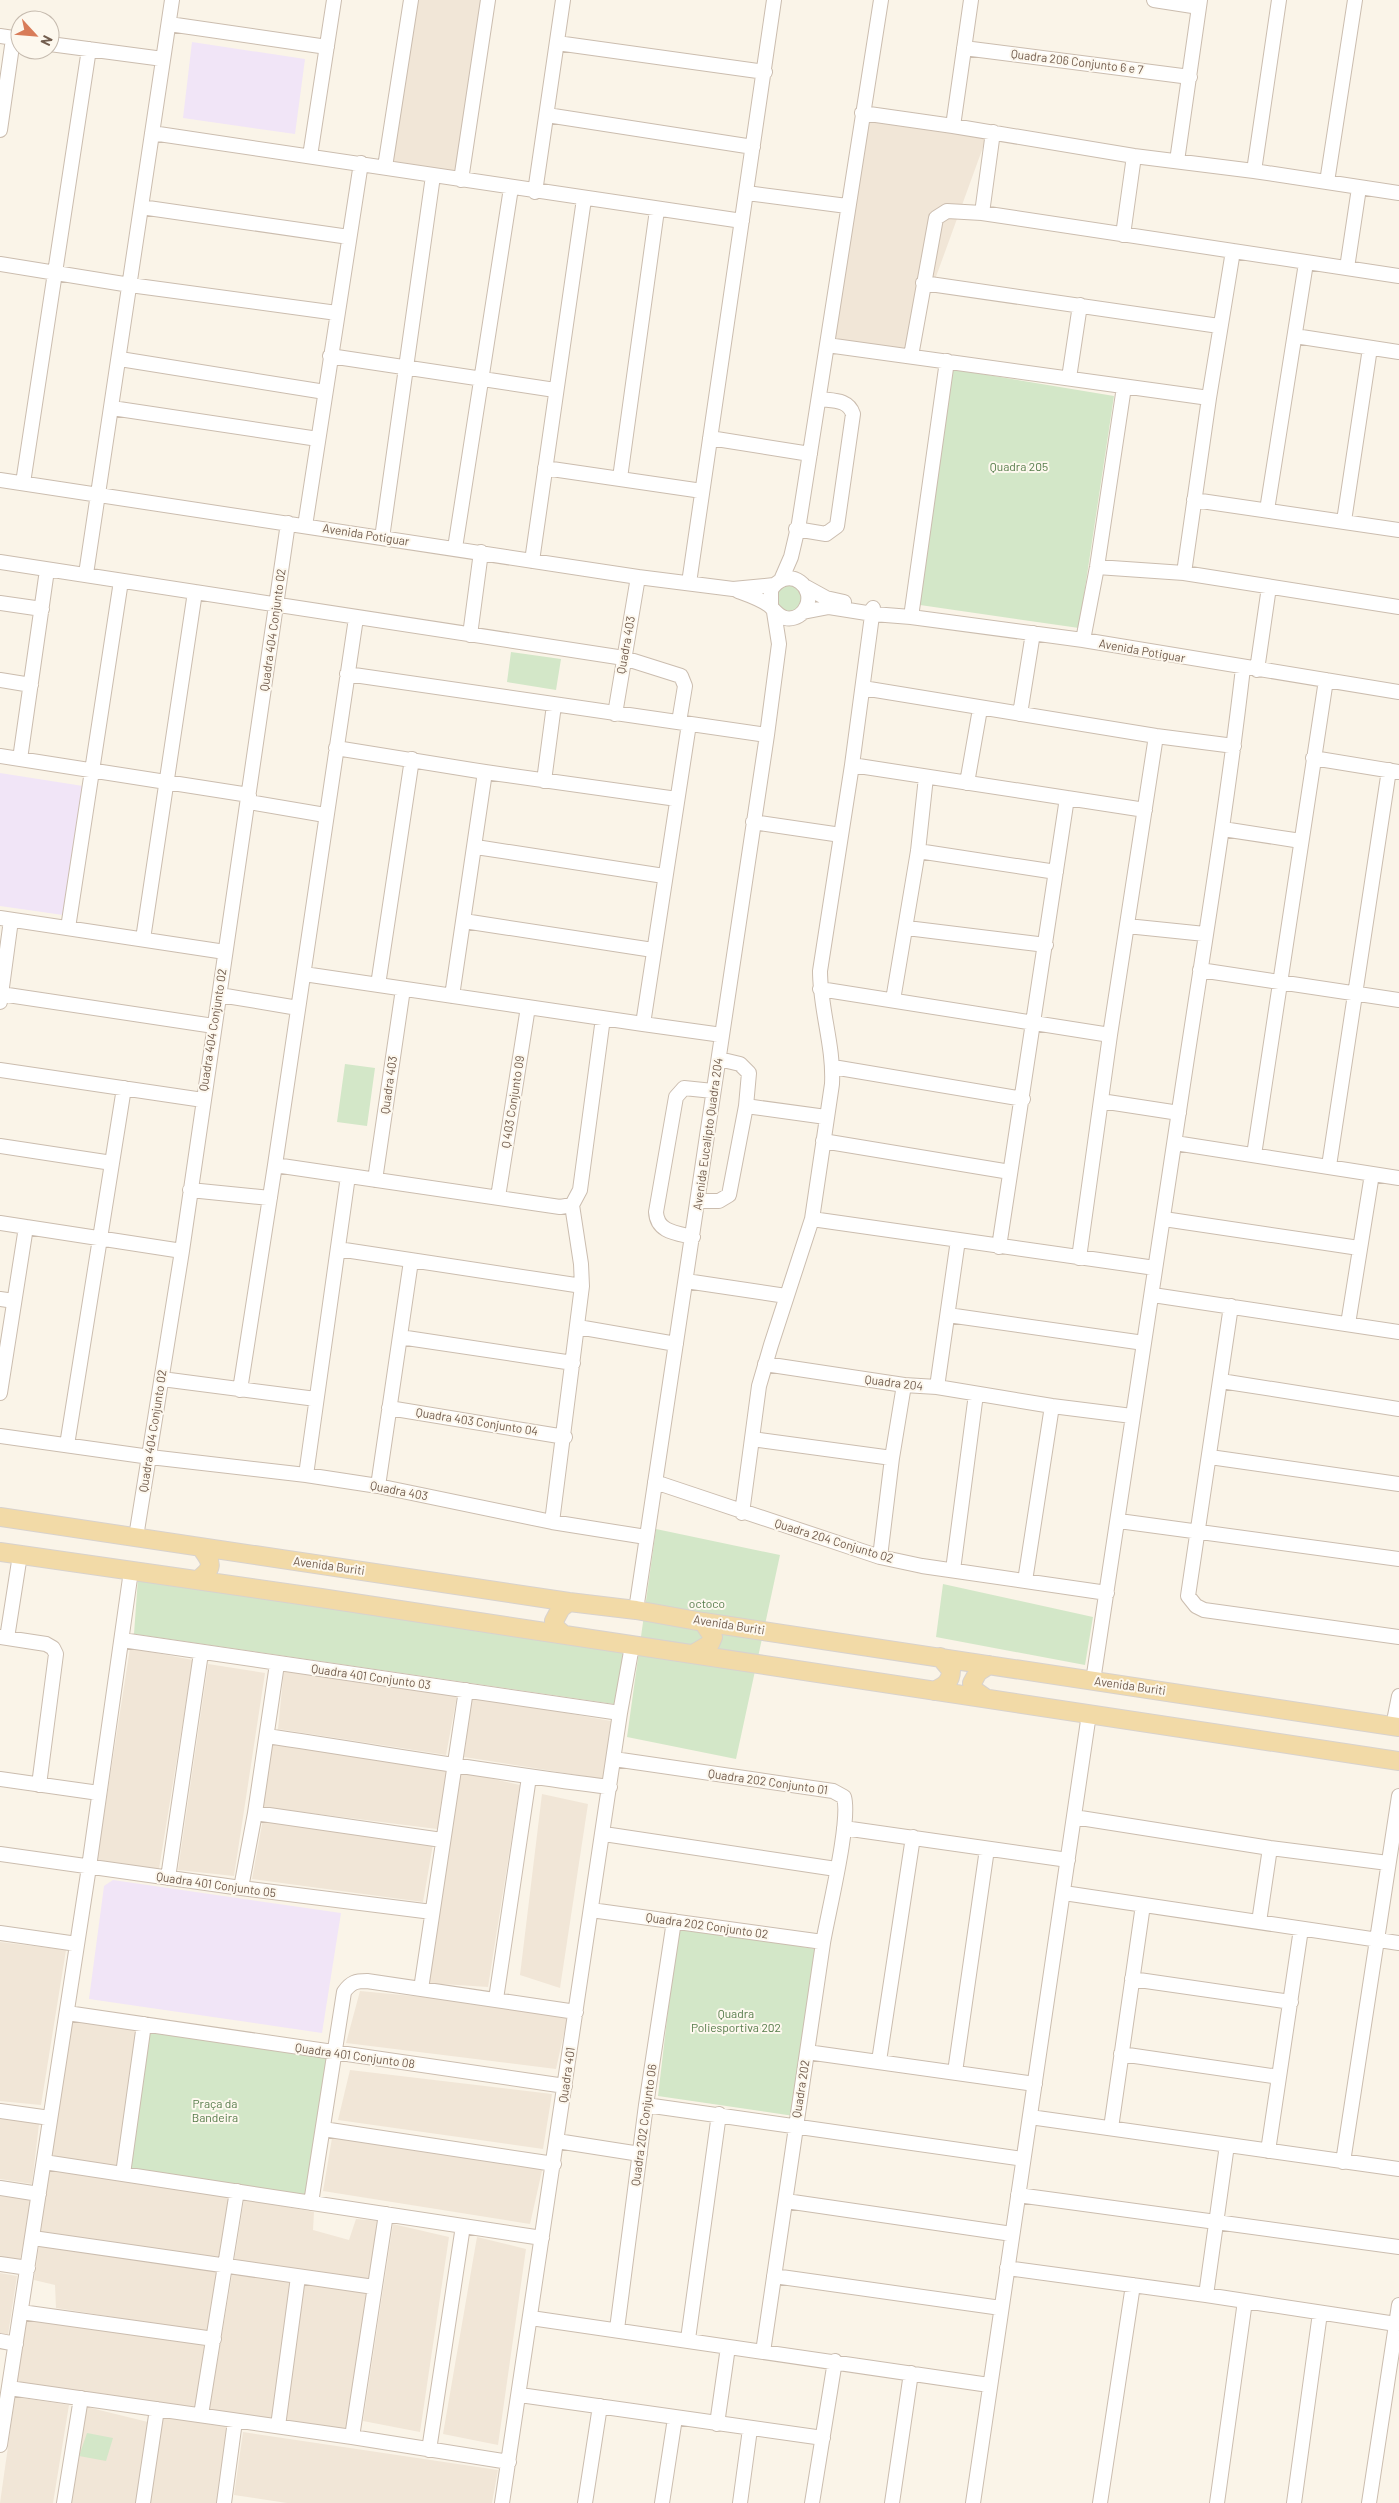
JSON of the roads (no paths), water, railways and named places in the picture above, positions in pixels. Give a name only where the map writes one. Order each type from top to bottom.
[{"type":"main road","name":"Avenida Buriti","points":[[0,1517],[136,1537],[202,1549],[636,1610],[703,1622],[1396,1726]]},
{"type":"main road","points":[[198,1580],[207,1573],[210,1566],[210,1559],[202,1549]]},
{"type":"main road","points":[[0,1552],[563,1634],[632,1646],[984,1697],[1399,1761]]},
{"type":"main road","points":[[563,1634],[556,1628],[554,1621],[560,1608],[569,1602]]},
{"type":"main road","points":[[693,1654],[710,1644],[713,1637],[703,1622]]},
{"type":"main road","points":[[934,1691],[943,1687],[951,1676],[951,1670],[940,1657]]},
{"type":"main road","points":[[984,1697],[974,1690],[972,1683],[978,1672],[989,1665]]},
{"type":"street","points":[[86,574],[120,359],[172,0]]},
{"type":"street","points":[[310,156],[334,0]]},
{"type":"street","points":[[385,168],[411,0]]},
{"type":"street","points":[[461,180],[488,0]]},
{"type":"street","points":[[535,192],[548,115],[563,0]]},
{"type":"street","points":[[689,583],[774,0]]},
{"type":"street","points":[[778,659],[779,636],[769,596],[791,557],[798,527],[847,206],[881,0]]},
{"type":"street","points":[[953,126],[971,0]]},
{"type":"street","points":[[1154,0],[1200,4],[1178,161]]},
{"type":"street","points":[[1254,171],[1279,0]]},
{"type":"street","points":[[1328,182],[1355,0]]},
{"type":"street","points":[[169,24],[327,46]]},
{"type":"street","points":[[557,43],[765,72]]},
{"type":"street","points":[[60,45],[163,59]]},
{"type":"street","points":[[0,130],[10,46]]},
{"type":"street","name":"Quadra 206 Conjunto 6 e 7","points":[[964,48],[1190,77]]},
{"type":"street","points":[[22,483],[89,49]]},
{"type":"street","points":[[862,113],[993,132],[1134,156],[1254,171],[1399,193]]},
{"type":"street","points":[[548,115],[753,147]]},
{"type":"street","points":[[982,214],[993,132]]},
{"type":"street","points":[[152,133],[742,222]]},
{"type":"street","points":[[1123,235],[1134,156]]},
{"type":"street","points":[[305,526],[360,163]]},
{"type":"street","points":[[382,538],[433,176]]},
{"type":"street","points":[[455,548],[510,188]]},
{"type":"street","points":[[1348,268],[1359,188]]},
{"type":"street","points":[[747,193],[847,206]]},
{"type":"street","points":[[532,560],[584,199]]},
{"type":"street","points":[[142,207],[349,238]]},
{"type":"street","points":[[620,478],[657,210]]},
{"type":"street","points":[[911,356],[936,218],[947,211],[982,214],[1399,276]]},
{"type":"street","points":[[1184,574],[1219,326],[1233,251]]},
{"type":"street","points":[[1267,510],[1306,263]]},
{"type":"street","points":[[0,264],[130,285],[338,313]]},
{"type":"street","points":[[923,283],[1219,326]]},
{"type":"street","points":[[1069,378],[1080,305]]},
{"type":"street","points":[[1295,336],[1399,352]]},
{"type":"street","points":[[826,345],[1209,398]]},
{"type":"street","points":[[1344,521],[1370,348]]},
{"type":"street","points":[[330,356],[556,390]]},
{"type":"street","points":[[120,359],[325,392]]},
{"type":"street","points":[[911,617],[947,361]]},
{"type":"street","points":[[1083,640],[1097,567],[1124,387]]},
{"type":"street","points":[[798,527],[826,534],[836,526],[853,414],[851,407],[845,403],[818,399]]},
{"type":"street","points":[[112,408],[318,439]]},
{"type":"street","points":[[710,438],[810,454]]},
{"type":"street","points":[[545,468],[702,492]]},
{"type":"street","name":"Avenida Potiguar","points":[[0,480],[638,577],[733,589],[778,582],[790,578],[826,598],[877,612]]},
{"type":"street","points":[[1194,500],[1399,530]]},
{"type":"street","name":"Quadra 404 Conjunto 02","points":[[136,1537],[182,1251],[288,523]]},
{"type":"street","points":[[778,659],[785,637],[809,600],[797,557],[798,527]]},
{"type":"street","points":[[470,635],[480,552]]},
{"type":"street","points":[[0,562],[624,658],[681,676],[686,686],[677,799],[643,1024]]},
{"type":"street","points":[[1097,567],[1184,574],[1399,607]]},
{"type":"street","points":[[20,759],[47,570]]},
{"type":"street","name":"Quadra 403","points":[[614,714],[638,577]]},
{"type":"street","points":[[68,928],[94,770],[121,581]]},
{"type":"street","points":[[1093,1681],[1119,1520],[1132,1416],[1153,1295],[1155,1268],[1164,1219],[1234,746],[1269,587]]},
{"type":"street","name":"Avenida Potiguar","points":[[733,589],[773,610],[784,618],[829,607],[877,612],[1083,640],[1399,692]]},
{"type":"street","points":[[143,939],[196,592]]},
{"type":"street","points":[[0,603],[42,609]]},
{"type":"street","points":[[742,1512],[764,1364],[812,1219],[824,1141],[833,1067],[820,989],[820,971],[862,688],[877,612]]},
{"type":"street","points":[[240,1390],[356,618]]},
{"type":"street","points":[[1020,714],[1033,633]]},
{"type":"street","name":"Avenida Eucalipto Quadra 204","points":[[636,1610],[778,659]]},
{"type":"street","points":[[347,674],[767,736]]},
{"type":"street","points":[[0,680],[31,685]]},
{"type":"street","points":[[1254,1155],[1326,680]]},
{"type":"street","points":[[862,688],[980,709],[1234,746]]},
{"type":"street","points":[[544,781],[554,705]]},
{"type":"street","points":[[967,783],[980,709]]},
{"type":"street","points":[[1079,1258],[1110,1035],[1156,736]]},
{"type":"street","points":[[336,748],[544,781],[677,799]]},
{"type":"street","points":[[0,756],[168,782],[325,815]]},
{"type":"street","points":[[1314,758],[1394,771],[1329,1166]]},
{"type":"street","points":[[378,985],[412,760]]},
{"type":"street","points":[[852,765],[1144,810]]},
{"type":"street","points":[[452,996],[476,847],[485,772]]},
{"type":"street","points":[[894,1000],[918,851],[926,777]]},
{"type":"street","points":[[999,1247],[1067,798]]},
{"type":"street","points":[[754,822],[841,835]]},
{"type":"street","points":[[1223,829],[1301,841]]},
{"type":"street","points":[[476,847],[664,876]]},
{"type":"street","points":[[918,851],[1056,872]]},
{"type":"street","points":[[214,1026],[1,998],[6,919],[225,952]]},
{"type":"street","points":[[464,921],[653,950]]},
{"type":"street","points":[[1127,926],[1205,934]]},
{"type":"street","points":[[906,928],[1046,945]]},
{"type":"street","points":[[1200,970],[1399,1000]]},
{"type":"street","points":[[304,974],[722,1035]]},
{"type":"street","name":"Quadra 403","points":[[375,1180],[403,989]]},
{"type":"street","points":[[820,989],[1110,1035]]},
{"type":"street","points":[[220,995],[298,1008]]},
{"type":"street","name":"Q 403 Conjunto 09","points":[[498,1197],[528,1007]]},
{"type":"street","points":[[552,1522],[565,1436],[582,1286],[581,1264],[572,1205],[580,1190],[603,1018]]},
{"type":"street","points":[[698,1202],[719,1201],[729,1195],[746,1106],[749,1073],[740,1064],[719,1059]]},
{"type":"street","points":[[833,1067],[1022,1100]]},
{"type":"street","points":[[0,1070],[203,1100]]},
{"type":"street","points":[[67,1445],[124,1088]]},
{"type":"street","points":[[693,1237],[664,1229],[656,1220],[656,1212],[676,1097],[684,1088],[713,1091]]},
{"type":"street","points":[[1101,1101],[1179,1113]]},
{"type":"street","points":[[746,1106],[826,1117]]},
{"type":"street","points":[[824,1141],[1010,1172]]},
{"type":"street","points":[[1174,1143],[1399,1178]]},
{"type":"street","points":[[0,1146],[112,1163]]},
{"type":"street","points":[[275,1165],[560,1207],[572,1205]]},
{"type":"street","points":[[1348,1324],[1372,1174]]},
{"type":"street","points":[[306,1475],[348,1176]]},
{"type":"street","points":[[190,1190],[270,1198]]},
{"type":"street","points":[[812,1219],[1155,1268]]},
{"type":"street","points":[[1164,1219],[1359,1248]]},
{"type":"street","points":[[0,1223],[182,1251]]},
{"type":"street","points":[[0,1393],[26,1227]]},
{"type":"street","name":"Quadra 204","points":[[764,1364],[904,1385],[937,1387],[958,1240]]},
{"type":"street","points":[[338,1249],[582,1286]]},
{"type":"street","points":[[378,1486],[411,1261]]},
{"type":"street","points":[[686,1281],[786,1296]]},
{"type":"street","points":[[1153,1295],[1399,1332]]},
{"type":"street","points":[[0,1299],[14,1301]]},
{"type":"street","points":[[1231,1306],[1188,1596],[1196,1606],[1204,1610],[1399,1637]]},
{"type":"street","points":[[948,1315],[1144,1343]]},
{"type":"street","points":[[578,1327],[676,1344]]},
{"type":"street","points":[[400,1337],[573,1363]]},
{"type":"street","points":[[162,1379],[316,1399]]},
{"type":"street","points":[[1221,1381],[1399,1409]]},
{"type":"street","points":[[880,1557],[892,1458],[904,1385]]},
{"type":"street","points":[[937,1387],[1052,1406],[1132,1416]]},
{"type":"street","points":[[953,1570],[976,1394]]},
{"type":"street","points":[[1025,1581],[1052,1406]]},
{"type":"street","name":"Quadra 403 Conjunto 04","points":[[389,1408],[565,1436]]},
{"type":"street","name":"Quadra 403","points":[[0,1436],[378,1486],[552,1522],[646,1537]]},
{"type":"street","points":[[752,1439],[892,1458]]},
{"type":"street","points":[[1210,1457],[1399,1484]]},
{"type":"street","name":"Quadra 204 Conjunto 02","points":[[654,1482],[880,1557],[1107,1593]]},
{"type":"street","points":[[1119,1520],[1399,1559]]},
{"type":"street","points":[[20,1555],[3,1638],[46,1644],[56,1654],[39,1785]]},
{"type":"street","points":[[0,2445],[89,1867],[131,1571]]},
{"type":"street","name":"Quadra 401 Conjunto 03","points":[[122,1640],[620,1713]]},
{"type":"street","name":"Quadra 401","points":[[502,2503],[520,2395],[591,1910],[604,1834],[620,1713],[632,1646]]},
{"type":"street","points":[[168,1878],[201,1653]]},
{"type":"street","points":[[240,1888],[255,1813],[277,1664]]},
{"type":"street","points":[[421,1989],[466,1690]]},
{"type":"street","points":[[1396,1726],[1399,1696]]},
{"type":"street","points":[[973,2503],[1089,1714]]},
{"type":"street","points":[[266,1736],[529,1777],[610,1787]]},
{"type":"street","name":"Quadra 202 Conjunto 01","points":[[614,1759],[839,1793],[846,1803],[844,1828]]},
{"type":"street","points":[[496,1999],[529,1777]]},
{"type":"street","points":[[0,1779],[99,1793]]},
{"type":"street","points":[[1342,2162],[1399,1796]]},
{"type":"street","points":[[255,1813],[442,1840]]},
{"type":"street","points":[[1074,1817],[1270,1848],[1388,1863]]},
{"type":"street","points":[[844,1828],[1068,1860]]},
{"type":"street","name":"Quadra 202","points":[[763,2352],[823,1942],[844,1828]]},
{"type":"street","points":[[604,1834],[836,1869]]},
{"type":"street","points":[[879,2061],[912,1837]]},
{"type":"street","points":[[955,2072],[987,1848]]},
{"type":"street","points":[[1259,1922],[1270,1848]]},
{"type":"street","name":"Quadra 401 Conjunto 05","points":[[0,1854],[240,1888],[432,1912]]},
{"type":"street","points":[[1064,1893],[1399,1943]]},
{"type":"street","points":[[1111,2128],[1143,1905]]},
{"type":"street","name":"Quadra 202 Conjunto 02","points":[[591,1910],[823,1942]]},
{"type":"street","name":"Quadra 202 Conjunto 06","points":[[616,2329],[646,2105],[674,1921]]},
{"type":"street","points":[[1268,2151],[1301,1929]]},
{"type":"street","points":[[0,1933],[77,1944]]},
{"type":"street","points":[[1132,1979],[1291,2002]]},
{"type":"street","points":[[311,2202],[324,2129],[344,1992],[350,1984],[367,1981],[576,2012]]},
{"type":"street","name":"Quadra 401 Conjunto 08","points":[[66,2013],[565,2086]]},
{"type":"street","points":[[123,2174],[144,2024]]},
{"type":"street","points":[[807,2052],[1034,2084]]},
{"type":"street","points":[[1121,2054],[1279,2077]]},
{"type":"street","points":[[646,2105],[795,2124],[1023,2159]]},
{"type":"street","points":[[0,2111],[50,2118]]},
{"type":"street","points":[[688,2339],[719,2114]]},
{"type":"street","points":[[1030,2117],[1399,2169]]},
{"type":"street","points":[[324,2129],[554,2164]]},
{"type":"street","points":[[558,2141],[640,2154]]},
{"type":"street","points":[[1206,2295],[1227,2145]]},
{"type":"street","points":[[44,2162],[542,2238]]},
{"type":"street","points":[[0,2188],[39,2194]]},
{"type":"street","points":[[201,2415],[237,2191]]},
{"type":"street","points":[[1018,2195],[1399,2247]]},
{"type":"street","points":[[786,2201],[1012,2234]]},
{"type":"street","points":[[352,2437],[386,2214]]},
{"type":"street","points":[[429,2450],[464,2226]]},
{"type":"street","points":[[32,2238],[374,2287]]},
{"type":"street","points":[[0,2264],[28,2268]]},
{"type":"street","points":[[1008,2268],[1206,2295],[1396,2324]]},
{"type":"street","points":[[774,2276],[1002,2308]]},
{"type":"street","points":[[278,2426],[298,2277]]},
{"type":"street","points":[[1100,2503],[1133,2285]]},
{"type":"street","points":[[1217,2503],[1245,2301]]},
{"type":"street","points":[[1370,2503],[1399,2305]]},
{"type":"street","points":[[21,2312],[214,2340]]},
{"type":"street","points":[[1294,2503],[1320,2313]]},
{"type":"street","points":[[531,2318],[688,2339],[728,2347],[989,2386]]},
{"type":"street","points":[[0,2341],[16,2344]]},
{"type":"street","points":[[717,2424],[728,2347]]},
{"type":"street","points":[[812,2503],[834,2362]]},
{"type":"street","points":[[892,2503],[911,2373]]},
{"type":"street","points":[[9,2388],[278,2426],[509,2462]]},
{"type":"street","points":[[520,2395],[823,2438]]},
{"type":"street","points":[[64,2503],[81,2398]]},
{"type":"street","points":[[586,2503],[600,2406]]},
{"type":"street","points":[[143,2503],[157,2409]]},
{"type":"street","points":[[662,2503],[675,2418]]},
{"type":"street","points":[[224,2503],[235,2421]]},
{"type":"street","points":[[740,2503],[750,2429]]},
{"type":"park label","name":"Quadra 205","points":[[1019,467]]},
{"type":"park label","name":"octoco","points":[[707,1604]]},
{"type":"park label","name":"Quadra Poliesportiva 202","points":[[736,2021]]},
{"type":"park label","name":"Praça da Bandeira","points":[[215,2111]]}]
